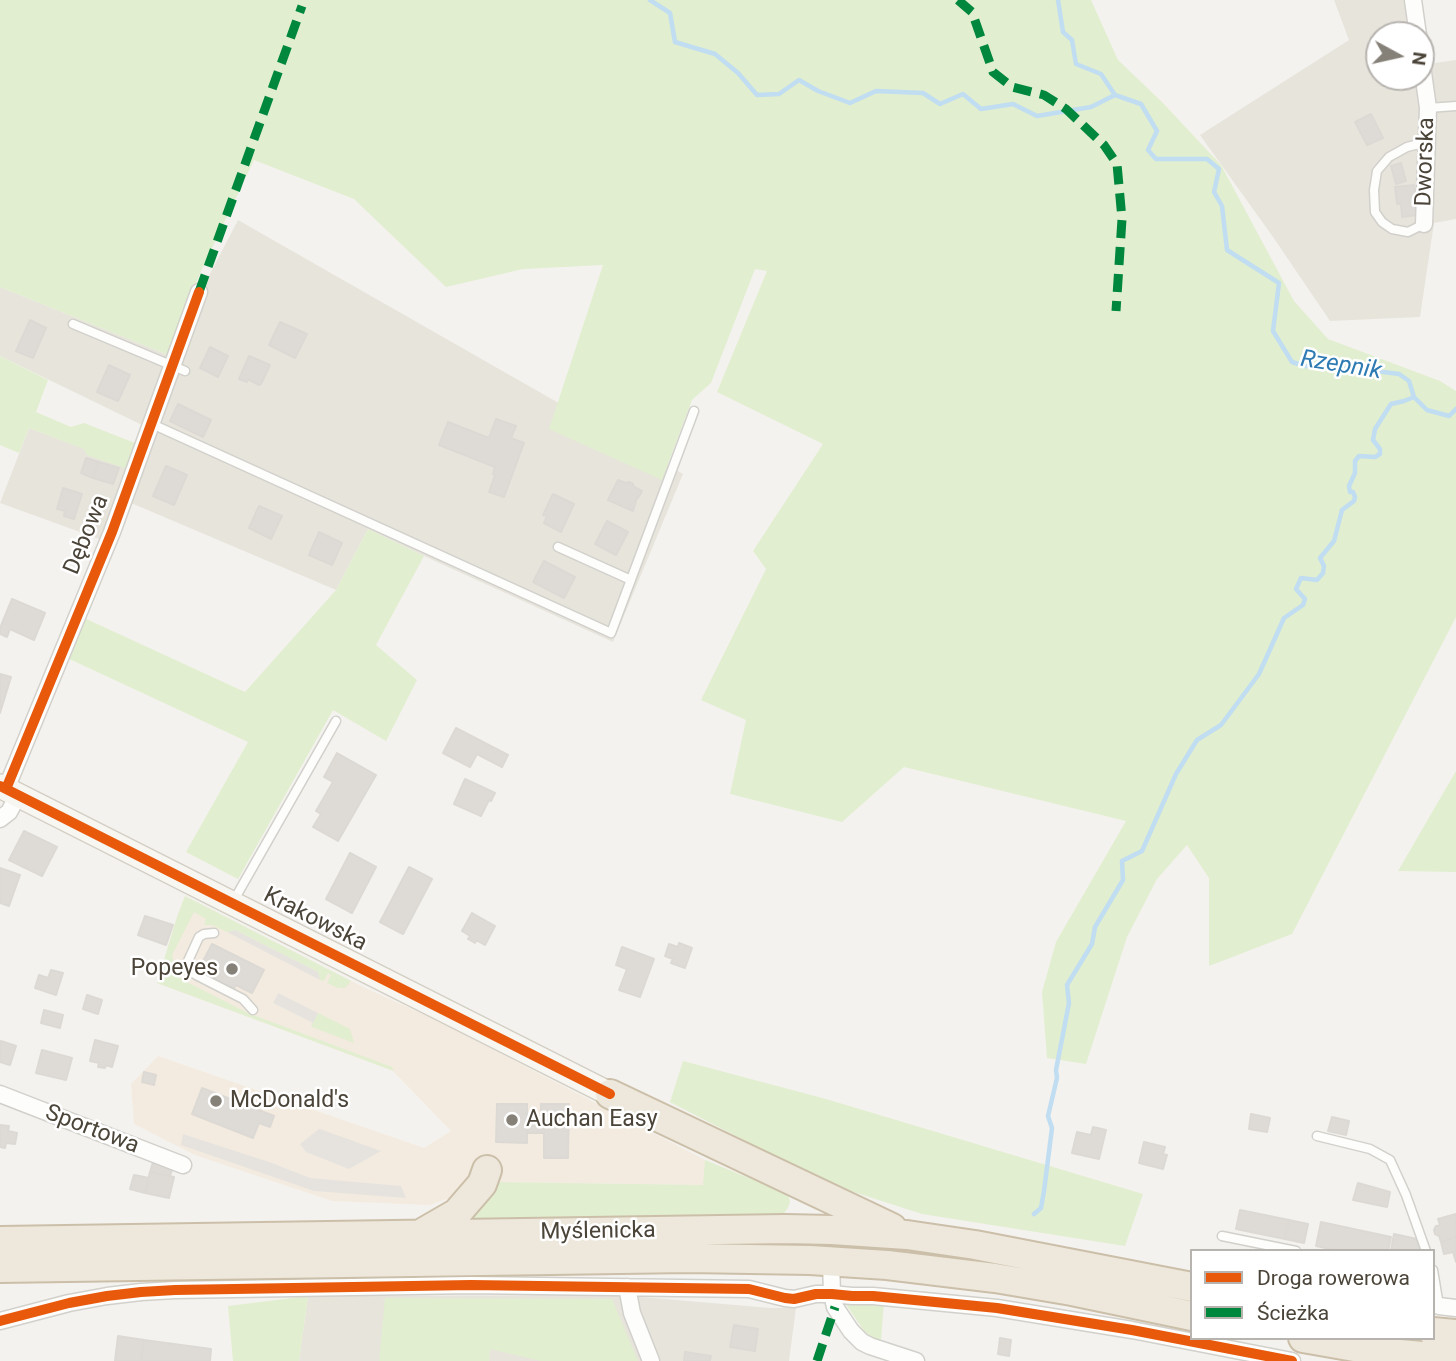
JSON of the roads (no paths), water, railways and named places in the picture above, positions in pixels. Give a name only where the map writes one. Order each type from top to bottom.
[{"type":"highway","points":[[610,1094],[907,1235]]},
{"type":"highway","points":[[418,1235],[457,1213],[482,1184],[487,1170]]},
{"type":"highway","points":[[785,1229],[804,1203],[802,1192],[796,1183]]},
{"type":"highway","name":"Myślenicka","points":[[0,1241],[785,1229],[907,1235],[1001,1249],[1190,1287]]},
{"type":"highway","name":"Myślenicka","points":[[0,1268],[757,1258],[887,1265],[995,1278],[1190,1316]]},
{"type":"highway","points":[[1435,1314],[1456,1334]]},
{"type":"highway","points":[[1314,1340],[1389,1353],[1456,1359]]},
{"type":"street","points":[[1413,0],[1416,21]]},
{"type":"street","name":"Dworska","points":[[1424,224],[1428,108],[1426,91]]},
{"type":"street","name":"Dębowa","points":[[8,790],[112,532],[152,424],[179,368],[199,292]]},
{"type":"street","points":[[0,819],[9,812],[8,790]]},
{"type":"street","name":"Krakowska","points":[[8,790],[610,1094]]},
{"type":"street","name":"Sportowa","points":[[0,1094],[183,1165]]},
{"type":"street","points":[[831,1261],[835,1307],[856,1337],[870,1346],[916,1361]]},
{"type":"street","points":[[0,1321],[69,1303],[141,1292],[471,1285],[748,1289],[794,1299],[832,1294],[997,1308],[1132,1330],[1292,1361]]},
{"type":"street","points":[[627,1287],[632,1312],[651,1361]]},
{"type":"street","points":[[1435,1314],[1456,1308]]},
{"type":"lane","points":[[1428,108],[1456,106]]},
{"type":"lane","points":[[1424,224],[1408,232],[1392,229],[1382,222],[1375,212],[1374,190],[1377,171],[1389,157],[1407,147],[1427,142]]},
{"type":"lane","points":[[73,324],[179,368]]},
{"type":"lane","points":[[152,424],[611,633],[694,411]]},
{"type":"lane","points":[[558,547],[631,580]]},
{"type":"lane","points":[[232,903],[336,721]]},
{"type":"lane","points":[[214,933],[199,937],[188,967],[195,975],[243,999],[253,1010]]},
{"type":"lane","points":[[1317,1136],[1370,1149],[1390,1160],[1425,1249]]},
{"type":"lane","points":[[1223,1236],[1286,1249]]},
{"type":"waterway","points":[[650,0],[670,13],[675,42],[715,54],[738,73],[757,95],[779,94],[799,80],[818,91],[850,103],[876,91],[923,93],[940,104],[963,94],[981,109],[1013,104],[1037,116],[1091,107],[1115,95]]},
{"type":"waterway","name":"Rzepnik","points":[[1058,0],[1063,32],[1072,40],[1076,64],[1101,74],[1115,95],[1141,104],[1157,131],[1148,150],[1156,159],[1207,159],[1219,169],[1214,192],[1222,206],[1227,250],[1279,283],[1273,331],[1292,362],[1305,366],[1399,374],[1409,381],[1414,397],[1427,410],[1449,416],[1456,409]]},
{"type":"waterway","points":[[1034,1214],[1041,1208],[1044,1191],[1052,1128],[1048,1116],[1069,1003],[1067,985],[1092,944],[1095,927],[1123,880],[1122,861],[1142,851],[1176,774],[1197,740],[1221,725],[1259,674],[1284,618],[1303,605],[1305,599],[1296,589],[1301,578],[1317,580],[1323,573],[1324,566],[1320,558],[1334,541],[1342,510],[1354,501],[1355,497],[1349,486],[1355,473],[1355,461],[1359,456],[1375,457],[1380,454],[1380,449],[1373,440],[1375,429],[1391,404],[1414,397]]},
{"type":"place","name":"Popeyes","points":[[232,969]]},
{"type":"place","name":"McDonald's","points":[[216,1101]]},
{"type":"place","name":"Auchan Easy","points":[[512,1120]]}]
